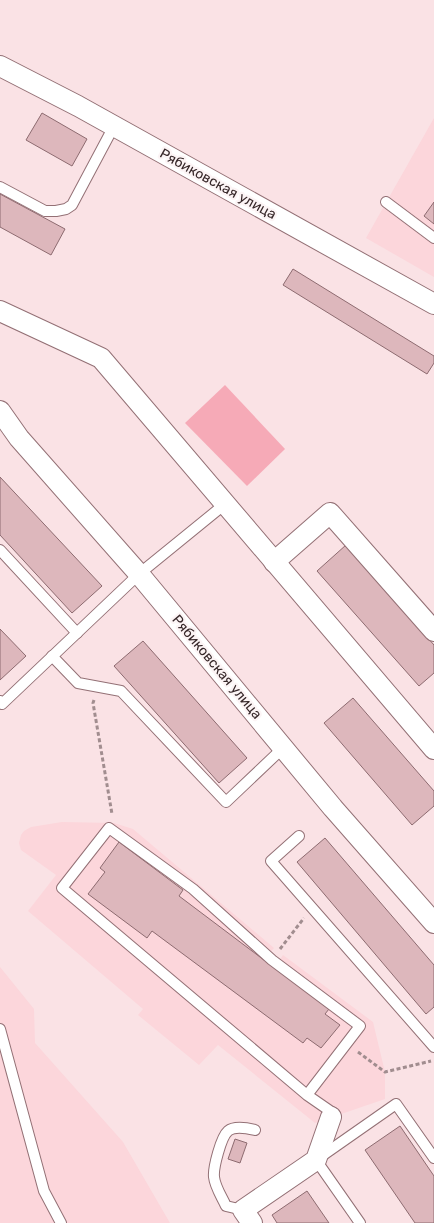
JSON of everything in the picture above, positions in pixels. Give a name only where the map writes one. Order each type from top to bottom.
[{"type":"street","name":"Рябиковская улица","points":[[0,66],[78,106],[434,304]]},
{"type":"street","points":[[0,311],[101,358],[433,746]]},
{"type":"street","name":"Рябиковская улица","points":[[0,411],[19,438],[139,574],[333,808],[434,923]]},
{"type":"street","points":[[274,562],[330,513],[434,631]]},
{"type":"street","points":[[248,1216],[316,1160],[331,1117]]},
{"type":"lane","points":[[0,187],[45,211],[66,209],[72,205],[114,126]]},
{"type":"lane","points":[[386,202],[434,238]]},
{"type":"lane","points":[[0,701],[2,704],[139,574],[225,504]]},
{"type":"lane","points":[[0,550],[77,632]]},
{"type":"lane","points":[[52,656],[78,683],[121,692],[226,802],[284,748]]},
{"type":"lane","points":[[307,1095],[360,1026],[272,960],[193,889],[110,828],[62,888],[307,1095],[333,1113],[331,1117]]},
{"type":"lane","points":[[299,836],[271,860],[434,1047]]},
{"type":"lane","points":[[0,1029],[44,1190],[61,1223]]},
{"type":"lane","points":[[360,1223],[316,1160],[396,1104],[434,1158]]},
{"type":"lane","points":[[248,1216],[226,1206],[214,1176],[218,1154],[227,1132],[233,1129],[248,1128],[255,1130]]},
{"type":"path","points":[[96,687],[93,703],[112,814]]},
{"type":"path","points":[[279,951],[312,908]]},
{"type":"path","points":[[346,1043],[385,1072],[434,1060]]},
{"type":"shaded area","points":[[434,118],[434,277],[366,238]]},
{"type":"shaded area","points":[[225,385],[285,449],[247,486],[185,423]]},
{"type":"shaded area","points":[[62,822],[114,823],[133,829],[274,948],[269,954],[278,962],[283,955],[373,1022],[385,1072],[385,1099],[315,1123],[218,1045],[199,1065],[138,1015],[143,1009],[28,911],[56,875],[21,850],[19,843],[21,835],[31,827]]},
{"type":"shaded area","points":[[0,967],[34,1009],[35,1043],[123,1142],[170,1223],[0,1223]]},
{"type":"building","points":[[42,113],[87,139],[72,166],[26,140]]},
{"type":"building","points":[[0,194],[65,229],[51,255],[0,227]]},
{"type":"building","points":[[434,202],[434,224],[424,216]]},
{"type":"building","points":[[293,269],[434,356],[434,363],[427,374],[283,285]]},
{"type":"building","points":[[0,477],[102,586],[72,613],[0,535]]},
{"type":"building","points":[[346,545],[434,645],[434,673],[419,686],[317,571]]},
{"type":"building","points":[[0,629],[26,656],[0,680]]},
{"type":"building","points":[[143,641],[247,758],[219,783],[114,666]]},
{"type":"building","points":[[353,698],[434,791],[434,806],[412,825],[324,723]]},
{"type":"building","points":[[325,838],[434,965],[434,1007],[426,1014],[297,862]]},
{"type":"building","points":[[119,842],[183,890],[179,896],[329,1009],[325,1014],[340,1025],[321,1048],[307,1038],[303,1043],[152,931],[147,938],[88,894],[105,872],[100,868]]},
{"type":"building","points":[[400,1126],[434,1176],[434,1223],[415,1223],[365,1150]]},
{"type":"building","points":[[235,1139],[247,1143],[240,1163],[228,1159]]},
{"type":"building","points":[[307,1191],[329,1223],[277,1223],[272,1215]]}]
